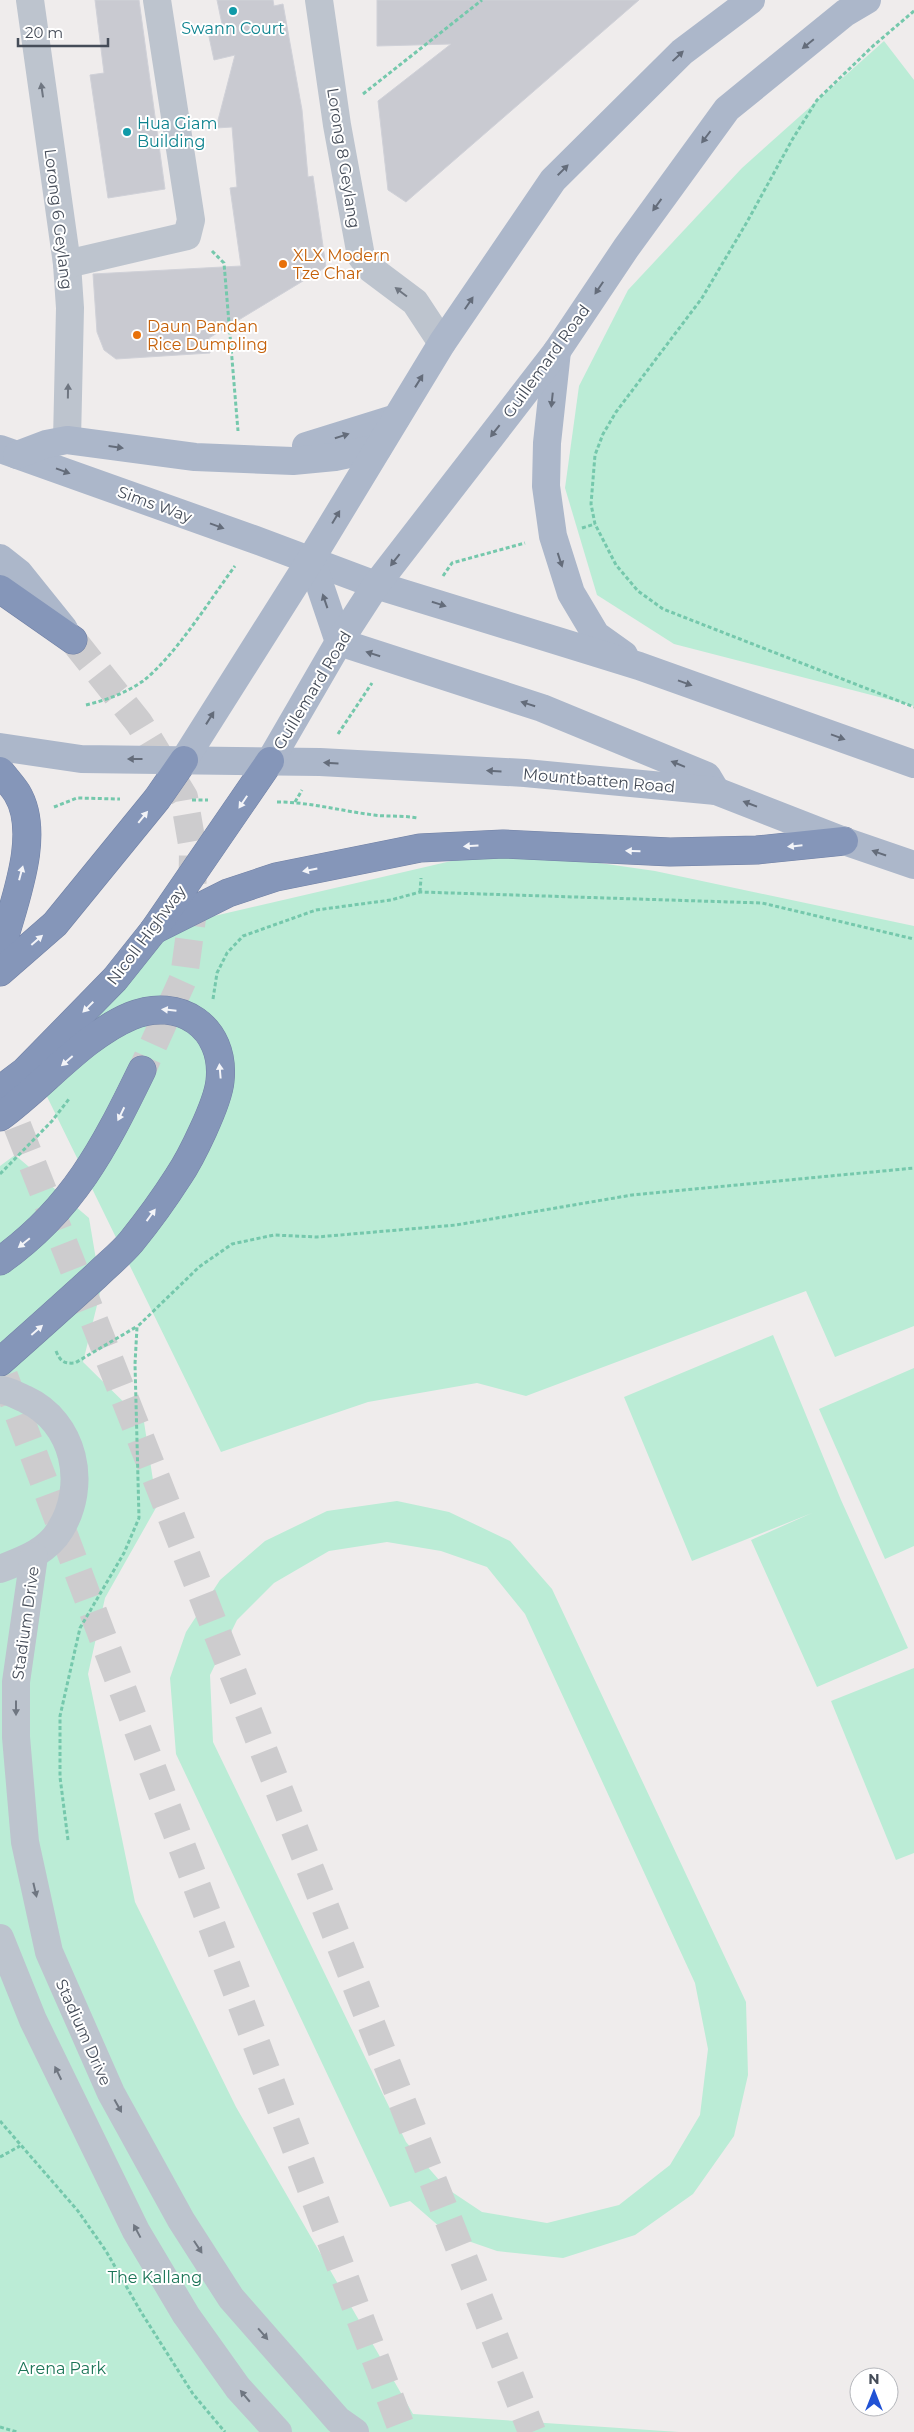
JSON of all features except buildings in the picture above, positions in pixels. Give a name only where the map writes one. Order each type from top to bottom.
[{"type":"highway","points":[[0,589],[73,640]]},
{"type":"highway","points":[[0,972],[55,924],[157,799],[184,760]]},
{"type":"highway","name":"Nicoll Highway","points":[[0,1090],[25,1071],[116,979],[154,930],[270,761]]},
{"type":"highway","points":[[0,771],[17,793],[26,818],[28,848],[0,954]]},
{"type":"highway","points":[[154,930],[228,893],[276,877],[420,848],[503,844],[670,852],[757,850],[844,841]]},
{"type":"highway","points":[[0,1117],[18,1104],[104,1029],[132,1015],[155,1008],[179,1011],[199,1021],[209,1034],[218,1052],[220,1080],[213,1108],[180,1176],[130,1243],[0,1362]]},
{"type":"highway","points":[[0,1261],[27,1242],[70,1197],[110,1137],[142,1070]]},
{"type":"main road","points":[[184,760],[311,559],[442,343],[553,180],[682,52],[751,0]]},
{"type":"main road","name":"Guillemard Road","points":[[270,761],[339,642],[376,585],[557,351],[626,248],[727,109],[845,13],[867,0]]},
{"type":"main road","points":[[557,351],[547,443],[546,486],[553,536],[571,594],[596,634],[639,666]]},
{"type":"main road","points":[[9,452],[67,440],[195,458],[241,447],[325,442],[396,418]]},
{"type":"main road","points":[[241,447],[293,461],[334,458],[378,448]]},
{"type":"main road","name":"Sims Way","points":[[9,452],[311,559]]},
{"type":"main road","points":[[0,558],[19,573],[73,640]]},
{"type":"main road","points":[[311,559],[376,585],[639,666],[914,764]]},
{"type":"main road","points":[[311,559],[339,642],[542,708],[707,776],[716,791]]},
{"type":"main road","points":[[0,747],[81,759],[270,761]]},
{"type":"main road","name":"Mountbatten Road","points":[[270,761],[525,772],[716,791],[844,841],[914,865]]},
{"type":"street","name":"Lorong 6 Geylang","points":[[30,0],[67,264],[70,308],[67,440]]},
{"type":"street","points":[[67,264],[187,236],[190,229],[191,220],[157,0]]},
{"type":"street","name":"Lorong 8 Geylang","points":[[319,0],[337,125],[361,256],[371,270],[415,302],[442,343]]},
{"type":"street","name":"Stadium Drive","points":[[0,1390],[37,1405],[62,1431],[75,1464],[74,1499],[60,1531],[34,1556],[0,1569]]},
{"type":"street","name":"Stadium Drive","points":[[34,1556],[16,1682],[16,1737],[25,1842],[49,1952],[110,2093],[181,2220],[231,2298],[346,2426]]},
{"type":"street","points":[[0,1938],[33,2020],[136,2231],[186,2315],[238,2388],[278,2432]]},
{"type":"street","points":[[346,2426],[367,2432]]},
{"type":"path","points":[[363,94],[482,0]]},
{"type":"path","points":[[914,11],[873,46],[818,100],[792,140],[702,298],[616,412],[603,434],[595,455],[591,504],[595,524],[616,565],[638,592],[663,609],[914,708]]},
{"type":"path","points":[[190,229],[224,262],[241,447]]},
{"type":"path","points":[[86,705],[106,700],[128,690],[162,664],[235,566]]},
{"type":"path","points":[[295,802],[375,816],[402,815],[417,818]]},
{"type":"path","points":[[420,892],[762,903],[914,939]]},
{"type":"path","points":[[68,1840],[60,1777],[60,1716],[80,1628],[124,1553],[139,1518],[135,1364],[137,1327],[199,1267],[232,1244],[274,1235],[317,1237],[456,1225],[632,1196],[914,1168]]},
{"type":"path","points":[[0,2121],[78,2211],[106,2251],[141,2312],[193,2394],[225,2432]]},
{"type":"path","points":[[0,2157],[20,2146]]},
{"type":"path","points":[[0,2427],[17,2432]]},
{"type":"green space","points":[[884,41],[914,80],[914,706],[674,644],[597,595],[565,488],[579,386],[628,290],[742,168]]},
{"type":"green space","points":[[503,849],[655,871],[914,926],[914,1326],[835,1357],[806,1291],[526,1396],[477,1383],[368,1402],[221,1452],[33,1068],[154,930]]},
{"type":"green space","name":"The Kallang","points":[[15,1155],[89,1218],[101,1289],[83,1362],[144,1422],[157,1506],[105,1598],[88,1674],[135,1902],[236,2107],[413,2414],[679,2432],[0,2432],[0,1166]]},
{"type":"green space","points":[[773,1335],[841,1500],[908,1648],[817,1687],[751,1540],[812,1513],[692,1561],[624,1397]]},
{"type":"green space","points":[[914,1368],[914,1546],[885,1559],[819,1409]]},
{"type":"green space","points":[[397,1501],[449,1512],[510,1541],[552,1589],[746,2002],[748,2075],[734,2136],[693,2194],[635,2235],[563,2258],[497,2251],[448,2234],[410,2201],[390,2207],[176,1754],[170,1678],[186,1632],[220,1580],[265,1541],[327,1511]],"holes":[[[387,1542],[441,1551],[487,1567],[525,1614],[695,1983],[708,2049],[700,2115],[670,2165],[619,2205],[547,2223],[482,2212],[446,2188],[406,2142],[213,1742],[210,1675],[237,1620],[274,1583],[329,1551]]]},
{"type":"green space","points":[[914,1668],[914,1853],[896,1860],[831,1701]]},
{"type":"tunnel","points":[[73,640],[139,723],[184,797],[193,850],[192,918],[184,977],[142,1070]]},
{"type":"tunnel","points":[[2,1087],[532,2432]]},
{"type":"tunnel","points":[[4,1376],[403,2432]]},
{"type":"place","name":"Swann Court","points":[[233,11]]},
{"type":"place","name":"Hua Giam Building","points":[[127,132]]},
{"type":"place","name":"XLX Modern Tze Char","points":[[283,264]]},
{"type":"place","name":"Daun Pandan Rice Dumpling","points":[[137,335]]},
{"type":"park label","name":"Arena Park","points":[[62,2368]]}]
